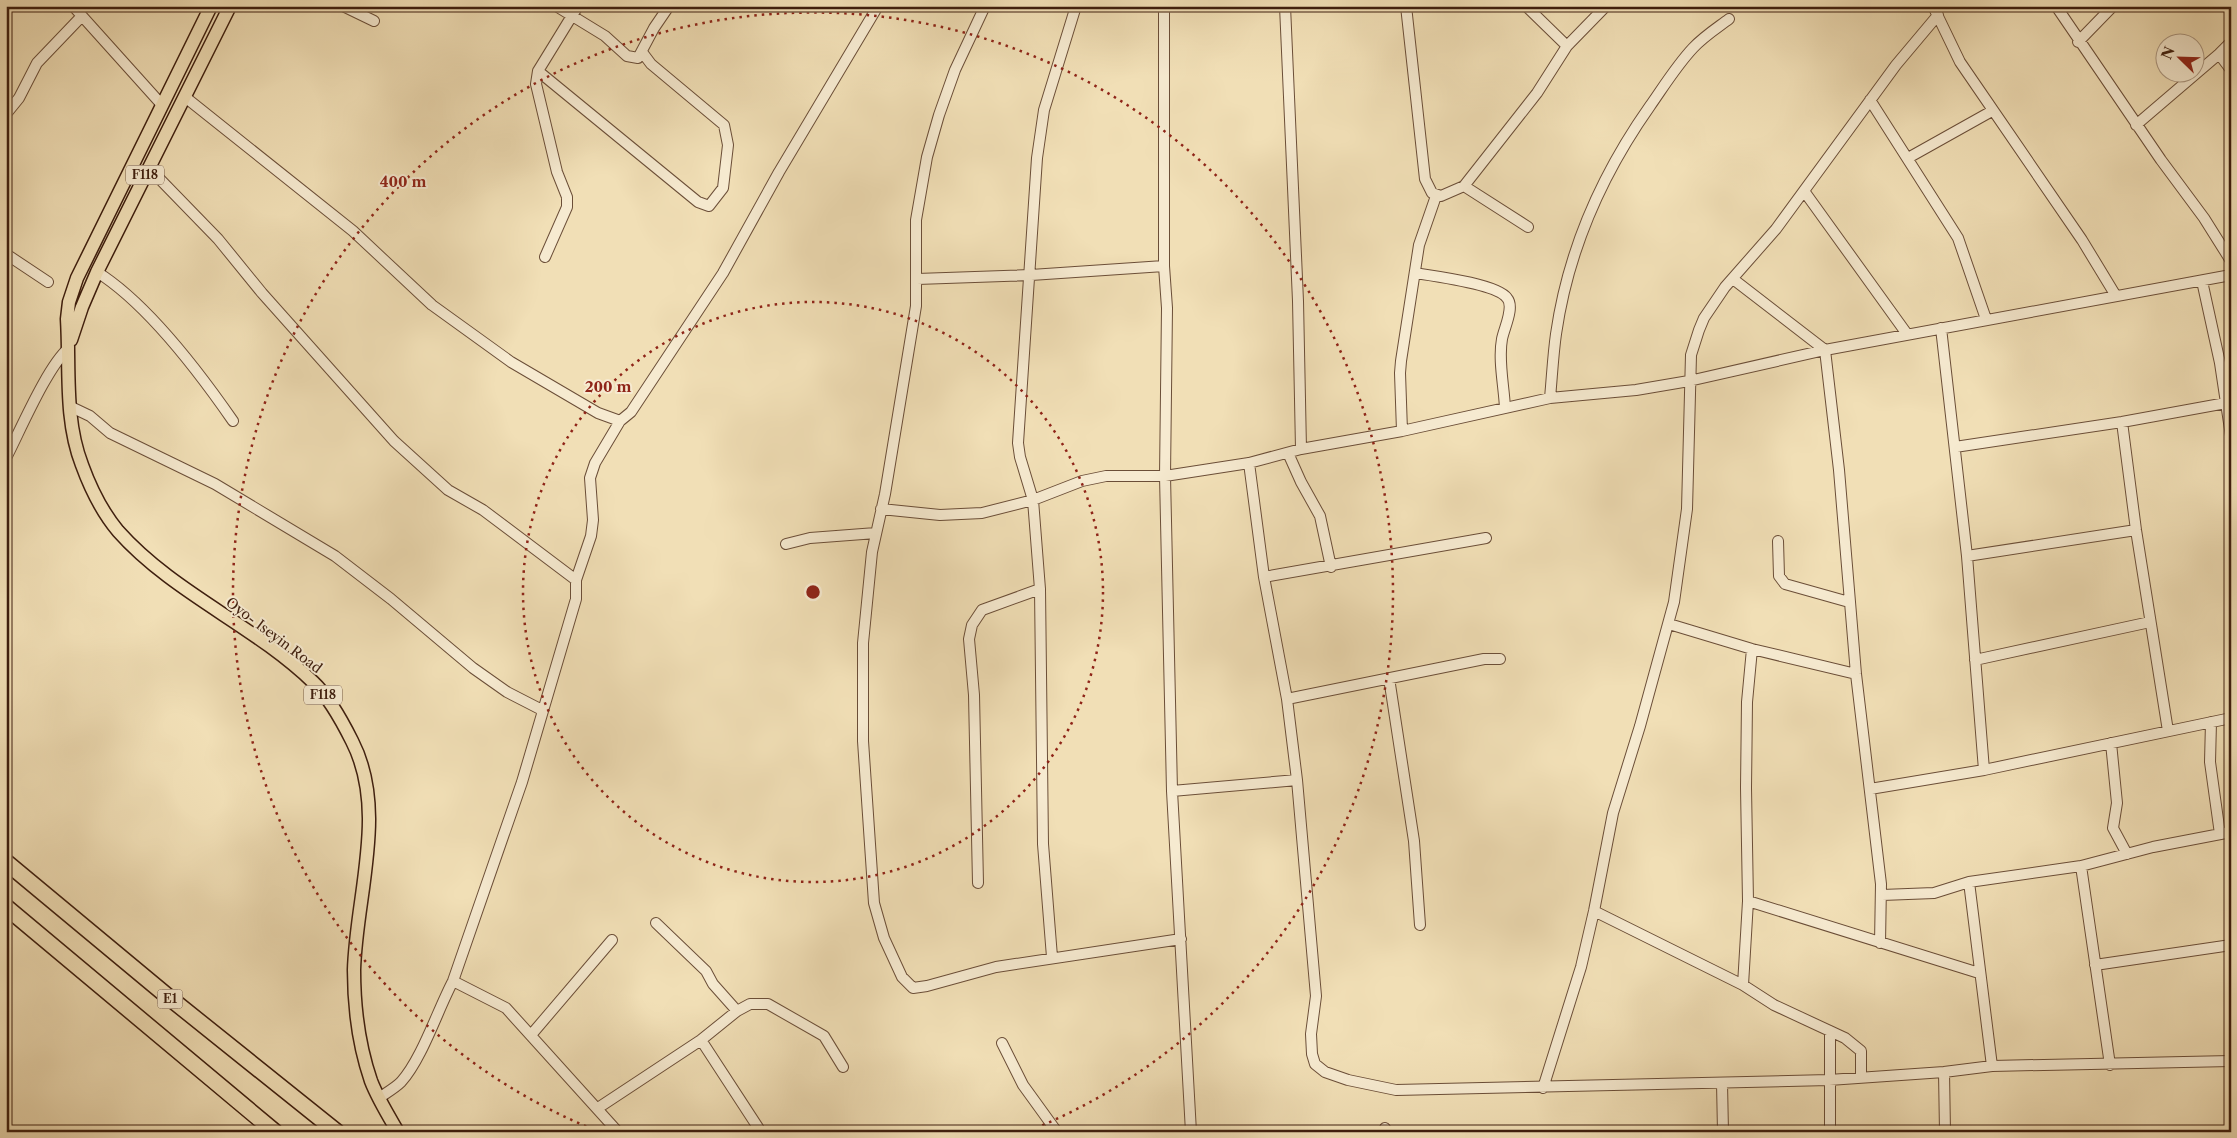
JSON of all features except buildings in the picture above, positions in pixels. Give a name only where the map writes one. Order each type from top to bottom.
[{"type":"highway","name":"E1","points":[[6,862],[166,995],[337,1132]]},
{"type":"highway","name":"E1","points":[[6,907],[275,1132]]},
{"type":"main road","name":"F118","points":[[69,348],[68,311],[77,278],[211,6]]},
{"type":"main road","name":"F118","points":[[69,348],[82,307],[97,272],[230,6]]},
{"type":"main road","name":"Oyo- Iseyin Road","points":[[69,348],[69,406],[81,464],[97,497],[118,530],[161,571],[260,640],[314,682],[334,709],[353,742],[366,780],[369,822],[356,941],[354,969],[355,1002],[362,1051],[379,1098],[398,1132]]},
{"type":"street","points":[[73,6],[162,104]]},
{"type":"street","points":[[343,6],[374,21]]},
{"type":"street","points":[[556,6],[605,36],[627,56],[638,58],[654,28],[669,6]]},
{"type":"street","points":[[545,257],[567,207],[567,197],[557,172],[536,84],[538,71],[579,6]]},
{"type":"street","points":[[379,1098],[401,1082],[421,1051],[453,980],[522,782],[576,599],[576,580],[592,536],[593,520],[590,478],[595,463],[620,421],[631,412],[723,273],[779,172],[878,6]]},
{"type":"street","points":[[985,6],[956,70],[939,115],[927,157],[916,220],[916,306],[876,534],[863,643],[863,741],[874,903],[884,938],[902,977],[913,988],[996,967],[1052,957],[1182,939]]},
{"type":"street","points":[[1052,957],[1043,844],[1040,589],[1033,500],[1020,457],[1018,443],[1031,274],[1036,167],[1044,110],[1076,6]]},
{"type":"street","points":[[1164,6],[1164,266],[1167,308],[1165,476],[1172,791],[1182,939],[1191,1132]]},
{"type":"street","points":[[1285,6],[1298,301],[1301,449]]},
{"type":"street","points":[[1406,6],[1425,179],[1429,190],[1436,196],[1445,195],[1464,186],[1537,93],[1567,46],[1606,6]]},
{"type":"street","points":[[1526,6],[1567,46]]},
{"type":"street","points":[[2056,6],[2078,42],[2204,218],[2231,261]]},
{"type":"street","points":[[2078,42],[2113,6]]},
{"type":"street","points":[[1543,1088],[1580,967],[1594,911],[1613,813],[1670,624],[1686,509],[1690,443],[1689,381],[1691,355],[1699,330],[1704,318],[1725,287],[1776,229],[1935,11],[1960,62],[2082,240],[2116,296]]},
{"type":"street","points":[[6,114],[19,98],[37,63],[81,17]]},
{"type":"street","points":[[1550,398],[1556,335],[1561,307],[1592,205],[1616,157],[1682,61],[1694,47],[1729,19]]},
{"type":"street","points":[[2136,125],[2231,42]]},
{"type":"street","points":[[538,71],[698,202],[709,206],[724,188],[728,145],[724,125],[651,64],[642,52]]},
{"type":"street","points":[[2219,54],[2231,70]]},
{"type":"street","points":[[185,97],[353,231],[432,305],[511,362],[598,413],[620,421]]},
{"type":"street","points":[[1870,100],[1958,238],[1986,318]]},
{"type":"street","points":[[1908,158],[1992,111]]},
{"type":"street","points":[[149,168],[218,239],[262,293],[394,441],[448,490],[483,510],[576,580]]},
{"type":"street","points":[[1464,186],[1528,227]]},
{"type":"street","points":[[1804,191],[1907,334]]},
{"type":"street","points":[[1402,431],[1400,374],[1419,245],[1436,196]]},
{"type":"street","points":[[6,254],[48,282]]},
{"type":"street","points":[[917,279],[1164,266]]},
{"type":"street","points":[[97,272],[113,282],[127,295],[167,337],[203,378],[233,421]]},
{"type":"street","points":[[1415,272],[1488,286],[1505,294],[1509,299],[1510,308],[1502,340],[1505,408]]},
{"type":"street","points":[[881,509],[940,514],[982,513],[1033,500],[1082,481],[1106,476],[1165,476],[1249,462],[1301,449],[1402,431],[1550,398],[1636,390],[1689,381],[1824,350],[1986,318],[2231,275]]},
{"type":"street","points":[[1733,279],[1824,350],[1840,470],[1856,674],[1882,895],[1880,943]]},
{"type":"street","points":[[2202,281],[2220,363],[2231,436]]},
{"type":"street","points":[[1941,328],[1967,556],[1984,770]]},
{"type":"street","points":[[6,458],[61,354],[69,348]]},
{"type":"street","points":[[1955,447],[2122,422],[2226,403]]},
{"type":"street","points":[[69,406],[83,412],[118,437],[215,484],[335,556],[391,599],[473,668],[507,692],[542,710]]},
{"type":"street","points":[[2122,422],[2136,530],[2168,730]]},
{"type":"street","points":[[1288,453],[1301,482],[1320,516],[1331,566]]},
{"type":"street","points":[[1249,462],[1264,577],[1287,699],[1298,780],[1316,996],[1311,1034],[1312,1054],[1315,1064],[1326,1072],[1348,1080],[1396,1090],[1829,1080],[1944,1072],[1992,1066],[2231,1061]]},
{"type":"street","points":[[1967,556],[2136,530]]},
{"type":"street","points":[[786,544],[810,538],[876,534]]},
{"type":"street","points":[[1264,577],[1486,538]]},
{"type":"street","points":[[1778,541],[1779,576],[1785,584],[1849,602]]},
{"type":"street","points":[[978,883],[974,695],[968,639],[972,625],[982,610],[1040,589]]},
{"type":"street","points":[[1976,660],[2150,622]]},
{"type":"street","points":[[1670,624],[1752,650],[1856,674]]},
{"type":"street","points":[[1743,985],[1748,901],[1747,740],[1752,650]]},
{"type":"street","points":[[1287,699],[1484,659],[1500,659]]},
{"type":"street","points":[[1389,678],[1414,841],[1420,925]]},
{"type":"street","points":[[1870,789],[1984,770],[2231,718]]},
{"type":"street","points":[[2210,722],[2210,762],[2220,834]]},
{"type":"street","points":[[2110,743],[2117,803],[2113,828],[2127,854]]},
{"type":"street","points":[[1172,791],[1298,780]]},
{"type":"street","points":[[1882,895],[1934,893],[1969,882],[2081,866],[2127,854],[2231,832]]},
{"type":"street","points":[[2081,866],[2110,1065]]},
{"type":"street","points":[[1969,882],[1992,1066]]},
{"type":"street","points":[[1748,901],[1979,973]]},
{"type":"street","points":[[1594,911],[1743,985],[1774,1005],[1845,1038],[1861,1051],[1861,1077]]},
{"type":"street","points":[[656,923],[706,971],[712,984],[737,1011]]},
{"type":"street","points":[[531,1035],[612,940]]},
{"type":"street","points":[[2095,965],[2231,946]]},
{"type":"street","points":[[453,980],[506,1008],[618,1132]]},
{"type":"street","points":[[598,1108],[700,1040],[737,1011],[750,1004],[768,1004],[824,1036],[843,1067]]},
{"type":"street","points":[[1830,1031],[1830,1132]]},
{"type":"street","points":[[700,1040],[761,1132]]},
{"type":"street","points":[[1002,1042],[1023,1085],[1057,1132]]},
{"type":"street","points":[[1944,1072],[1945,1132]]},
{"type":"street","points":[[1722,1082],[1723,1132]]}]
